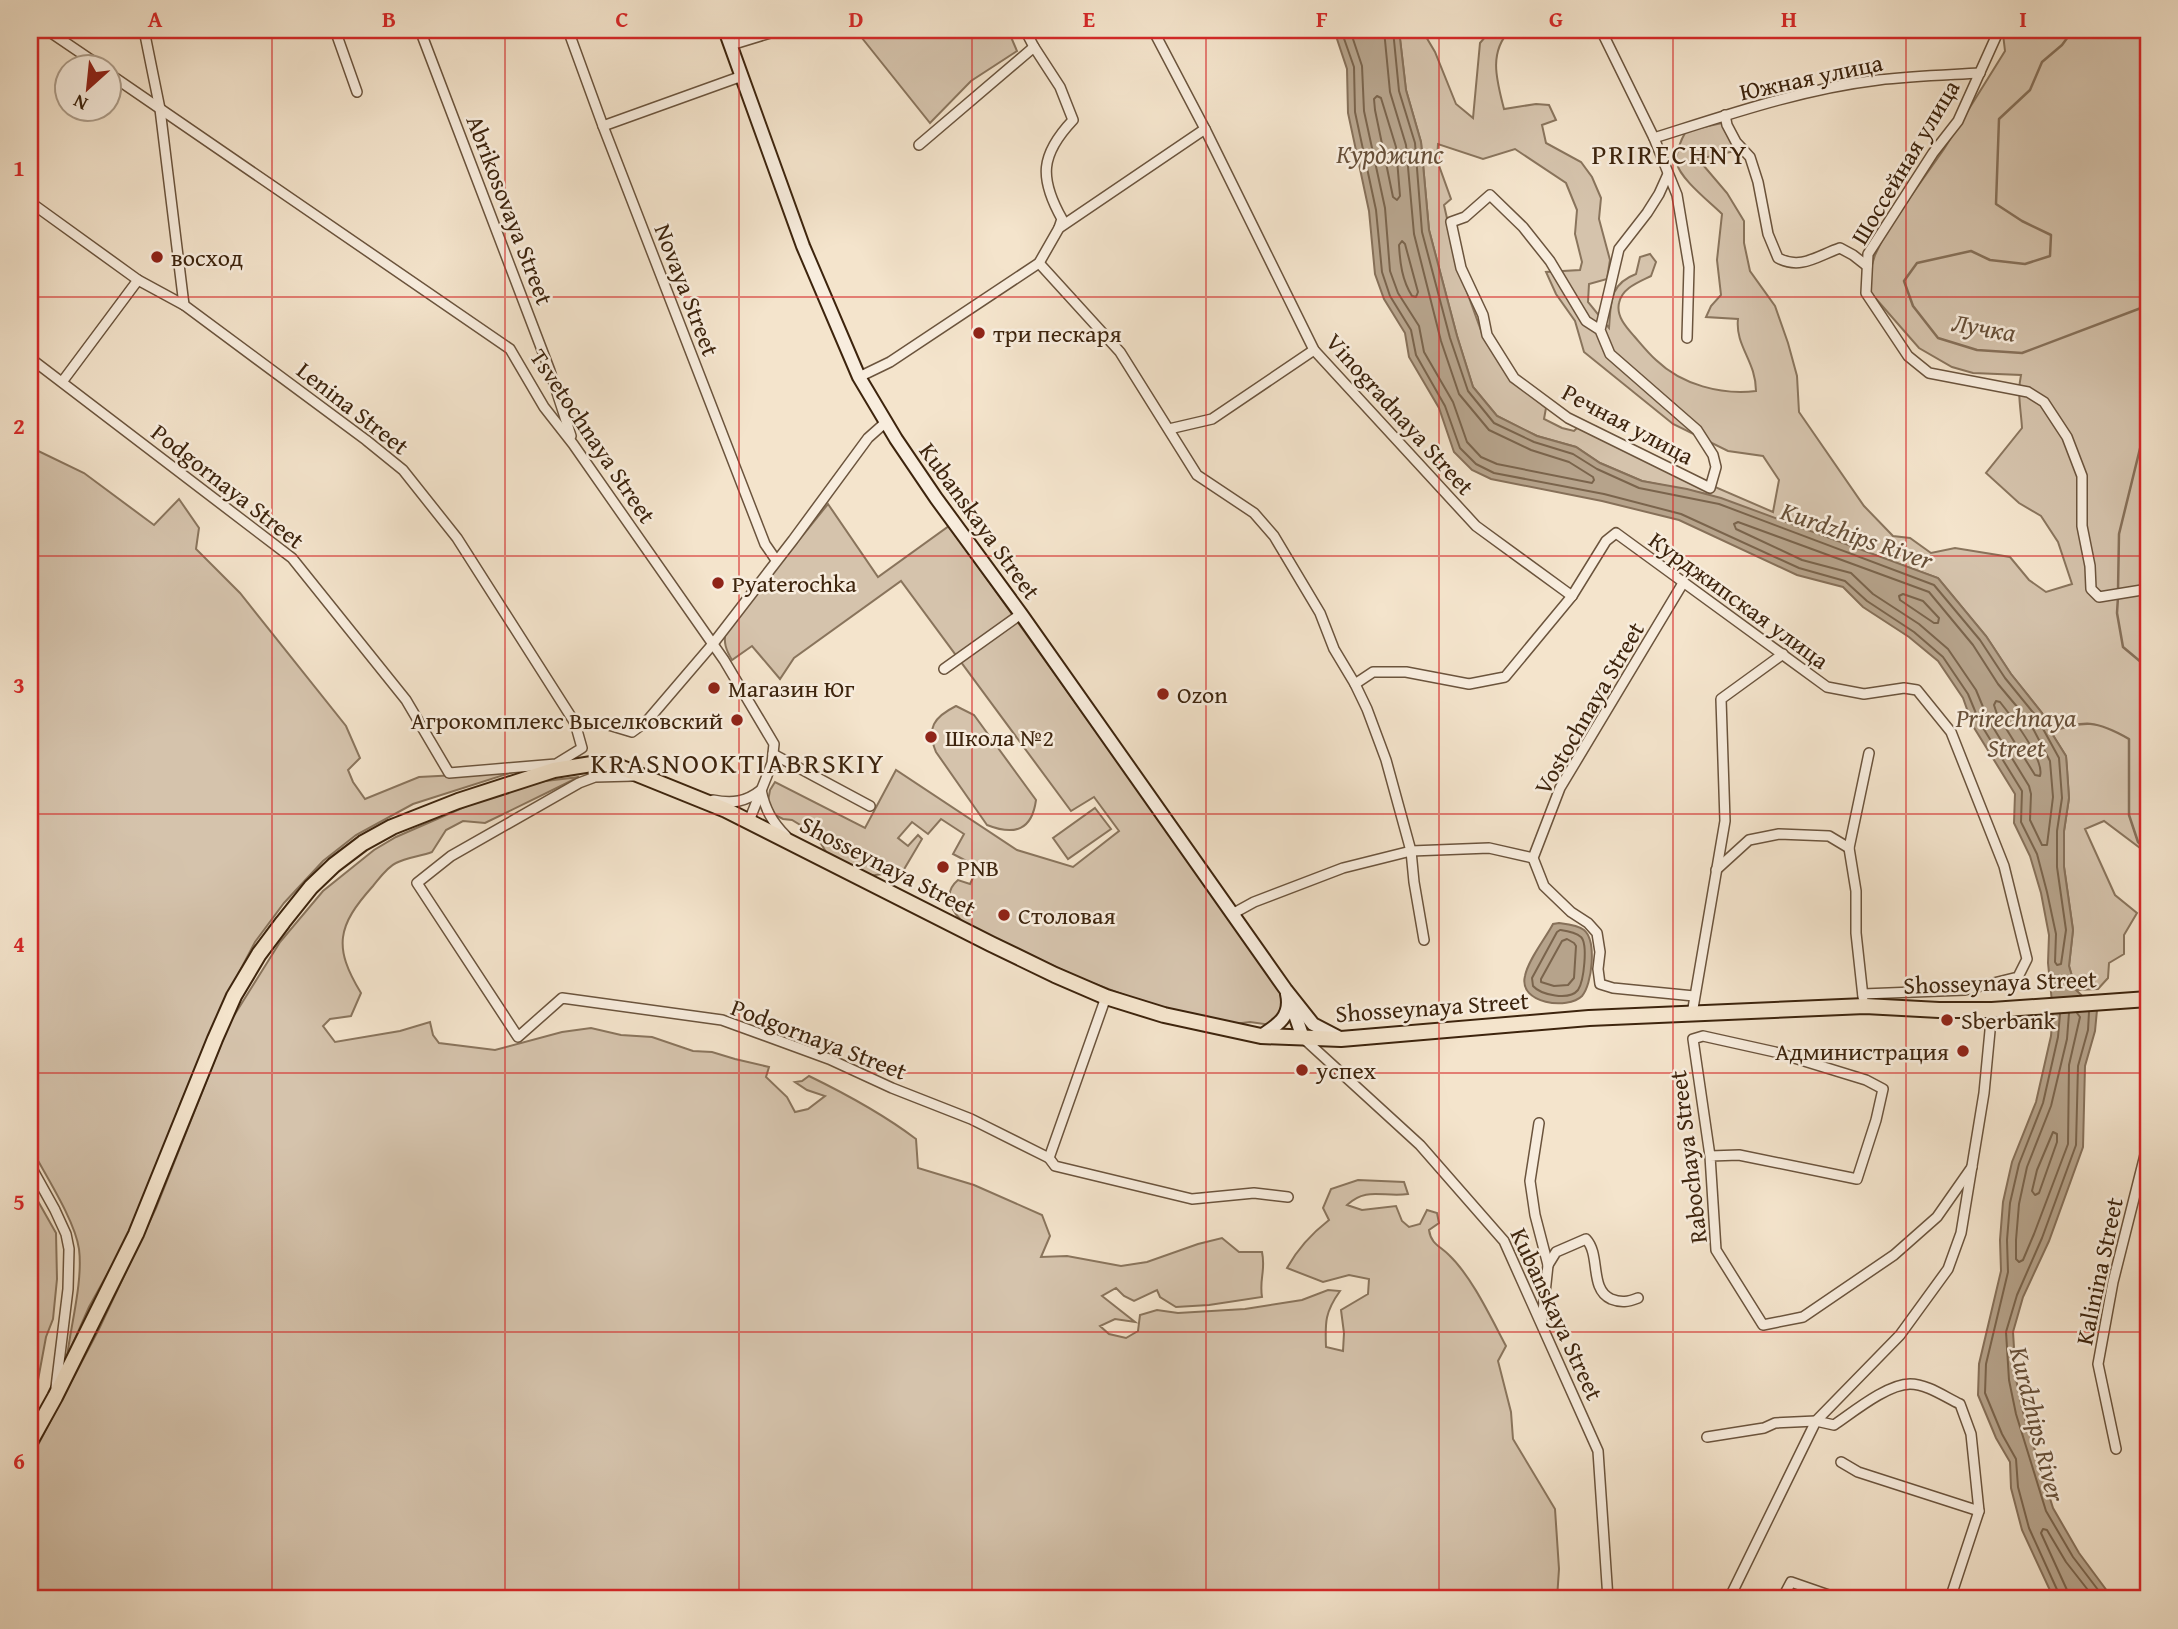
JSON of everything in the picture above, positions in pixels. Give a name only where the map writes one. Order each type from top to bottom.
[{"type":"main road","name":"Kubanskaya Street","points":[[725,30],[803,246],[859,377],[936,498],[1234,913],[1286,990]]},
{"type":"main road","name":"Shosseynaya Street","points":[[30,1442],[55,1397],[145,1213],[234,996],[259,954],[311,887],[363,843],[392,827],[458,801],[554,770],[598,763],[643,775],[697,797],[794,843],[1001,949],[1106,997],[1164,1015],[1261,1036],[1341,1039],[1588,1018],[1692,1014],[1864,1000],[1939,1010],[1992,1010],[2148,999]]},
{"type":"main road","points":[[1261,1036],[1277,1026],[1285,1016],[1289,1003],[1286,990]]},
{"type":"main road","points":[[1286,990],[1303,1038]]},
{"type":"main road","points":[[1286,990],[1313,1024],[1341,1039]]},
{"type":"street","points":[[47,30],[79,52]]},
{"type":"street","points":[[144,30],[160,109],[184,305]]},
{"type":"street","points":[[335,30],[357,92]]},
{"type":"street","name":"Abrikosovaya Street","points":[[420,30],[545,358],[573,444]]},
{"type":"street","name":"Novaya Street","points":[[568,30],[765,544],[776,560]]},
{"type":"street","points":[[731,44],[780,30]]},
{"type":"street","points":[[859,377],[890,362],[1039,263],[1059,228],[1062,219],[1046,183],[1046,163],[1056,138],[1073,120],[1060,87],[1025,30]]},
{"type":"street","name":"Vinogradnaya Street","points":[[1153,30],[1314,350],[1476,526],[1572,596]]},
{"type":"street","points":[[1601,30],[1654,138],[1678,195],[1689,267],[1687,338]]},
{"type":"street","name":"Шоссейная улица","points":[[1999,30],[1958,121],[1933,153],[1868,254],[1866,293],[1908,356],[1928,373],[2028,392],[2044,402],[2067,437],[2082,476],[2082,526],[2090,566],[2091,589],[2099,597],[2148,589]]},
{"type":"street","points":[[919,145],[1034,47]]},
{"type":"street","name":"Южная улица","points":[[1654,138],[1726,115],[1877,80],[1980,73]]},
{"type":"street","points":[[603,126],[742,76]]},
{"type":"street","name":"Tsvetochnaya Street","points":[[122,83],[510,349],[544,407],[573,444],[724,660],[774,744],[773,754]]},
{"type":"street","points":[[1726,115],[1727,125],[1736,142],[1750,157],[1768,234],[1778,258],[1787,263],[1802,263],[1840,248],[1853,254],[1867,266]]},
{"type":"street","points":[[1059,228],[1205,129]]},
{"type":"street","points":[[1600,330],[1619,249],[1647,213],[1668,174]]},
{"type":"street","name":"Речная улица","points":[[1490,195],[1523,227],[1550,261],[1586,321],[1600,330],[1610,354],[1697,430],[1713,455],[1716,467],[1710,488],[1568,418],[1514,378],[1487,335],[1483,315],[1461,268],[1451,222],[1465,217],[1490,195]]},
{"type":"street","name":"Lenina Street","points":[[30,202],[138,280],[184,305],[403,470],[457,538],[575,723]]},
{"type":"street","points":[[1039,263],[1120,352],[1197,475],[1254,513],[1274,536],[1320,612],[1334,649],[1367,709],[1386,760],[1411,851],[1423,940]]},
{"type":"street","points":[[62,382],[138,280]]},
{"type":"street","points":[[1169,429],[1212,419],[1314,350]]},
{"type":"street","name":"Podgornaya Street","points":[[30,358],[292,558],[405,701],[449,773],[556,764],[582,748],[575,723]]},
{"type":"street","points":[[575,723],[602,723],[632,732],[647,722],[712,645],[867,438],[886,422]]},
{"type":"street","name":"Курджипская улица","points":[[1572,596],[1606,541],[1616,533],[1827,687],[1864,694],[1904,688],[1917,690],[1951,732],[2004,866],[2027,959],[2018,977],[1965,990],[1864,1000]]},
{"type":"street","name":"Vostochnaya Street","points":[[1533,858],[1560,788],[1683,583]]},
{"type":"street","points":[[1355,684],[1373,672],[1406,673],[1469,684],[1505,677],[1572,596]]},
{"type":"street","points":[[944,669],[1021,614]]},
{"type":"street","points":[[1692,1014],[1725,821],[1721,699],[1783,654]]},
{"type":"street","points":[[748,821],[772,763],[773,754],[870,806]]},
{"type":"street","points":[[1864,1000],[1856,933],[1856,891],[1849,848],[1869,754]]},
{"type":"street","name":"Podgornaya Street","points":[[643,775],[595,776],[579,783],[451,856],[417,883],[518,1037],[562,998],[722,1020],[829,1059],[892,1088],[971,1119],[1049,1158],[1055,1166],[1192,1199],[1254,1193],[1288,1198]]},
{"type":"street","points":[[697,797],[742,802],[761,790]]},
{"type":"street","points":[[761,790],[763,802],[772,821],[794,843]]},
{"type":"street","points":[[1716,870],[1749,840],[1779,834],[1829,836],[1849,848]]},
{"type":"street","points":[[1234,913],[1254,902],[1343,868],[1411,851],[1489,848],[1533,858],[1544,886],[1597,933],[1600,984],[1613,988],[1694,996]]},
{"type":"street","points":[[1049,1158],[1106,997]]},
{"type":"street","points":[[1729,1599],[1816,1421],[1900,1335],[1948,1269],[1961,1233],[1984,1093],[1992,1010]]},
{"type":"street","name":"Rabochaya Street","points":[[1710,1156],[1739,1155],[1857,1179],[1883,1089],[1866,1080],[1775,1052],[1703,1036],[1693,1039],[1710,1156],[1716,1250],[1763,1325],[1803,1317],[1894,1255],[1937,1217],[1972,1167]]},
{"type":"street","name":"Kubanskaya Street","points":[[1303,1038],[1420,1144],[1504,1241],[1598,1451],[1608,1599]]},
{"type":"street","points":[[1539,1123],[1530,1195],[1548,1265],[1541,1322]]},
{"type":"street","name":"Kalinina Street","points":[[2116,1449],[2098,1364],[2113,1282],[2148,1143]]},
{"type":"street","points":[[30,1165],[55,1210],[66,1234],[69,1249],[68,1289],[55,1397]]},
{"type":"street","points":[[1548,1265],[1556,1252],[1586,1239],[1593,1252],[1601,1291],[1615,1300],[1627,1302],[1638,1298]]},
{"type":"street","points":[[1707,1437],[1764,1428],[1775,1423],[1816,1421],[1833,1425],[1890,1389],[1909,1384],[1934,1391],[1960,1404],[1971,1434],[1979,1511],[1950,1599]]},
{"type":"street","points":[[1841,1462],[1858,1472],[1979,1511]]},
{"type":"street","points":[[1782,1599],[1791,1582],[1840,1599]]},
{"type":"shaded area","points":[[862,30],[1008,30],[1017,51],[971,81],[930,123],[858,33]]},
{"type":"shaded area","points":[[1399,30],[1422,30],[1435,52],[1456,104],[1473,118],[1480,43],[1491,30],[1510,30],[1499,48],[1496,68],[1504,109],[1536,104],[1549,105],[1556,120],[1542,125],[1546,143],[1581,162],[1592,177],[1601,198],[1599,219],[1610,260],[1607,279],[1589,284],[1588,302],[1609,328],[1611,303],[1616,289],[1627,278],[1636,274],[1640,257],[1650,254],[1656,262],[1651,276],[1627,289],[1619,303],[1620,317],[1628,329],[1666,369],[1690,382],[1716,390],[1756,391],[1753,371],[1738,329],[1738,319],[1706,317],[1721,295],[1717,260],[1722,214],[1689,183],[1677,163],[1680,142],[1686,131],[1722,123],[1735,151],[1698,159],[1727,193],[1744,221],[1744,243],[1750,271],[1775,306],[1788,343],[1797,376],[1799,412],[1864,506],[1893,536],[1910,538],[1931,553],[1955,548],[2010,557],[2029,580],[2046,592],[2072,584],[2058,542],[2041,516],[2019,503],[1986,473],[2022,428],[2019,395],[2021,375],[1973,373],[1952,367],[1919,348],[1870,292],[1868,278],[1887,230],[1944,149],[2005,51],[2005,30],[2148,30],[2148,854],[2104,821],[2085,829],[2115,895],[2137,913],[2124,935],[2124,954],[2109,963],[2108,978],[2098,989],[2076,990],[2069,966],[2073,930],[2064,867],[2064,831],[2069,798],[2066,756],[2042,713],[2011,674],[1986,636],[1938,578],[1709,495],[1713,486],[1773,512],[1779,480],[1763,456],[1728,451],[1673,424],[1584,352],[1575,321],[1556,294],[1546,272],[1580,270],[1582,262],[1575,234],[1577,210],[1566,183],[1515,149],[1483,159],[1438,144],[1437,160],[1451,199],[1444,205],[1458,267],[1483,336],[1510,378],[1546,408],[1544,419],[1574,431],[1578,427],[1708,489],[1706,494],[1642,481],[1600,463],[1576,447],[1537,436],[1497,416],[1473,387],[1429,230],[1421,142],[1406,90]]},
{"type":"shaded area","points":[[30,447],[84,473],[154,525],[179,499],[199,528],[196,549],[240,593],[346,726],[360,758],[348,770],[365,799],[419,777],[513,772],[413,804],[356,835],[323,861],[284,903],[255,942],[234,982],[181,1102],[139,1217],[89,1307],[67,1357],[78,1289],[79,1249],[72,1224],[30,1146]]},
{"type":"shaded area","points":[[828,504],[878,577],[949,526],[1282,992],[1285,1004],[1271,1025],[1250,1022],[1234,1024],[1159,1008],[1079,978],[967,925],[950,904],[950,891],[958,880],[970,884],[978,867],[953,854],[964,834],[941,819],[928,834],[912,822],[898,838],[908,846],[918,835],[922,839],[903,871],[869,876],[828,855],[815,834],[792,820],[775,815],[768,801],[775,782],[865,828],[896,770],[1017,850],[1073,867],[1119,831],[1094,797],[1071,811],[901,581],[794,658],[780,679],[752,646],[732,660],[726,646],[726,631]]},
{"type":"shaded area","points":[[956,706],[974,715],[1036,800],[1031,818],[1020,828],[1006,830],[987,825],[936,752],[932,736],[934,724],[942,714]]},
{"type":"shaded area","points":[[579,777],[485,823],[463,821],[446,830],[432,852],[400,861],[383,873],[361,900],[346,925],[343,949],[352,977],[361,993],[351,1016],[330,1019],[323,1026],[335,1042],[400,1031],[430,1022],[433,1035],[439,1043],[495,1050],[562,1032],[591,1028],[621,1035],[652,1037],[693,1051],[712,1052],[769,1067],[766,1077],[787,1097],[795,1112],[808,1109],[825,1096],[807,1090],[795,1082],[809,1076],[864,1105],[916,1139],[918,1168],[974,1185],[1042,1215],[1050,1236],[1041,1257],[1067,1256],[1121,1266],[1147,1262],[1222,1238],[1239,1252],[1262,1252],[1262,1297],[1176,1307],[1160,1297],[1157,1290],[1134,1301],[1116,1288],[1102,1296],[1135,1322],[1115,1319],[1100,1326],[1109,1334],[1126,1338],[1138,1331],[1140,1315],[1157,1310],[1178,1313],[1245,1309],[1302,1300],[1328,1290],[1340,1291],[1327,1317],[1326,1347],[1343,1351],[1341,1310],[1368,1294],[1369,1279],[1349,1275],[1323,1282],[1287,1268],[1305,1242],[1329,1220],[1323,1208],[1331,1189],[1358,1180],[1404,1182],[1408,1194],[1369,1194],[1354,1199],[1347,1205],[1362,1210],[1396,1206],[1402,1221],[1409,1227],[1420,1224],[1427,1210],[1437,1213],[1439,1223],[1429,1230],[1432,1239],[1466,1275],[1506,1346],[1498,1361],[1511,1412],[1513,1439],[1555,1509],[1559,1569],[1557,1599],[30,1599],[30,1460],[99,1329],[156,1208],[230,1022],[280,942],[323,891],[374,850],[396,837],[485,798],[537,782]]},
{"type":"shaded area","points":[[1095,808],[1111,829],[1068,859],[1053,838]]},
{"type":"shaded area","points":[[30,1187],[56,1233],[57,1279],[53,1319],[46,1337],[30,1423]]},
{"type":"water","points":[[1334,30],[1399,30],[1406,90],[1421,142],[1429,230],[1473,387],[1497,416],[1537,436],[1576,447],[1600,463],[1642,481],[1721,498],[1938,578],[1986,636],[2011,674],[2042,713],[2066,756],[2069,798],[2064,831],[2064,867],[2073,930],[2069,966],[2076,990],[2097,1010],[2095,1031],[2085,1066],[2083,1147],[2049,1241],[2023,1297],[2013,1332],[2016,1379],[2023,1412],[2053,1508],[2079,1553],[2113,1599],[2054,1599],[2022,1530],[2011,1488],[2010,1462],[1996,1438],[1978,1395],[1979,1364],[2001,1271],[2003,1202],[2012,1162],[2036,1102],[2051,1036],[2053,1012],[2048,963],[2049,935],[2030,856],[2014,823],[2015,794],[1973,726],[1963,698],[1938,661],[1909,637],[1863,607],[1843,587],[1797,575],[1679,520],[1602,501],[1491,479],[1472,470],[1454,452],[1439,408],[1409,357],[1405,333],[1384,299],[1375,274],[1369,211],[1348,113],[1347,69]]},
{"type":"water","points":[[1559,923],[1584,930],[1591,943],[1592,953],[1588,983],[1582,996],[1566,1003],[1546,1002],[1536,998],[1529,993],[1525,985],[1525,976],[1533,956],[1553,924]]},
{"type":"waterway","name":"Лучка","points":[[2073,30],[2062,45],[2042,62],[2030,90],[1999,119],[1996,204],[2051,235],[2050,256],[2025,264],[1990,260],[1971,251],[1917,263],[1904,281],[1913,306],[1938,338],[1977,350],[2022,353],[2141,308],[2148,301]]},
{"type":"waterway","name":"Лучка","points":[[2118,591],[2119,534],[2148,416]]},
{"type":"waterway","name":"Лучка","points":[[2118,597],[2117,613],[2123,647],[2148,668]]},
{"type":"waterway","name":"Лучка","points":[[2049,732],[2072,725],[2090,724],[2108,728],[2129,739],[2129,815],[2138,842],[2148,851]]},
{"type":"place","name":"восход","points":[[157,257]]},
{"type":"place","name":"три пескаря","points":[[979,333]]},
{"type":"place","name":"Pyaterochka","points":[[718,583]]},
{"type":"place","name":"Магазин Юг","points":[[714,688]]},
{"type":"place","name":"Ozon","points":[[1163,694]]},
{"type":"place","name":"Агрокомплекс Выселковский","points":[[737,720]]},
{"type":"place","name":"Школа №2","points":[[931,737]]},
{"type":"place","name":"PNB","points":[[943,867]]},
{"type":"place","name":"Столовая","points":[[1004,915]]},
{"type":"place","name":"Sberbank","points":[[1947,1020]]},
{"type":"place","name":"Администрация","points":[[1963,1051]]},
{"type":"place","name":"успех","points":[[1302,1070]]},
{"type":"district","name":"PRIRECHNY","points":[[1670,153]]},
{"type":"district","name":"KRASNOOKTIABRSKIY","points":[[738,762]]},
{"type":"water label","name":"Курджипс","points":[[1390,153]]},
{"type":"water label","name":"Kurdzhips River","points":[[1857,535]]},
{"type":"water label","name":"Prirechnaya Street","points":[[2016,732]]},
{"type":"water label","name":"Kurdzhips River","points":[[2038,1424]]}]
